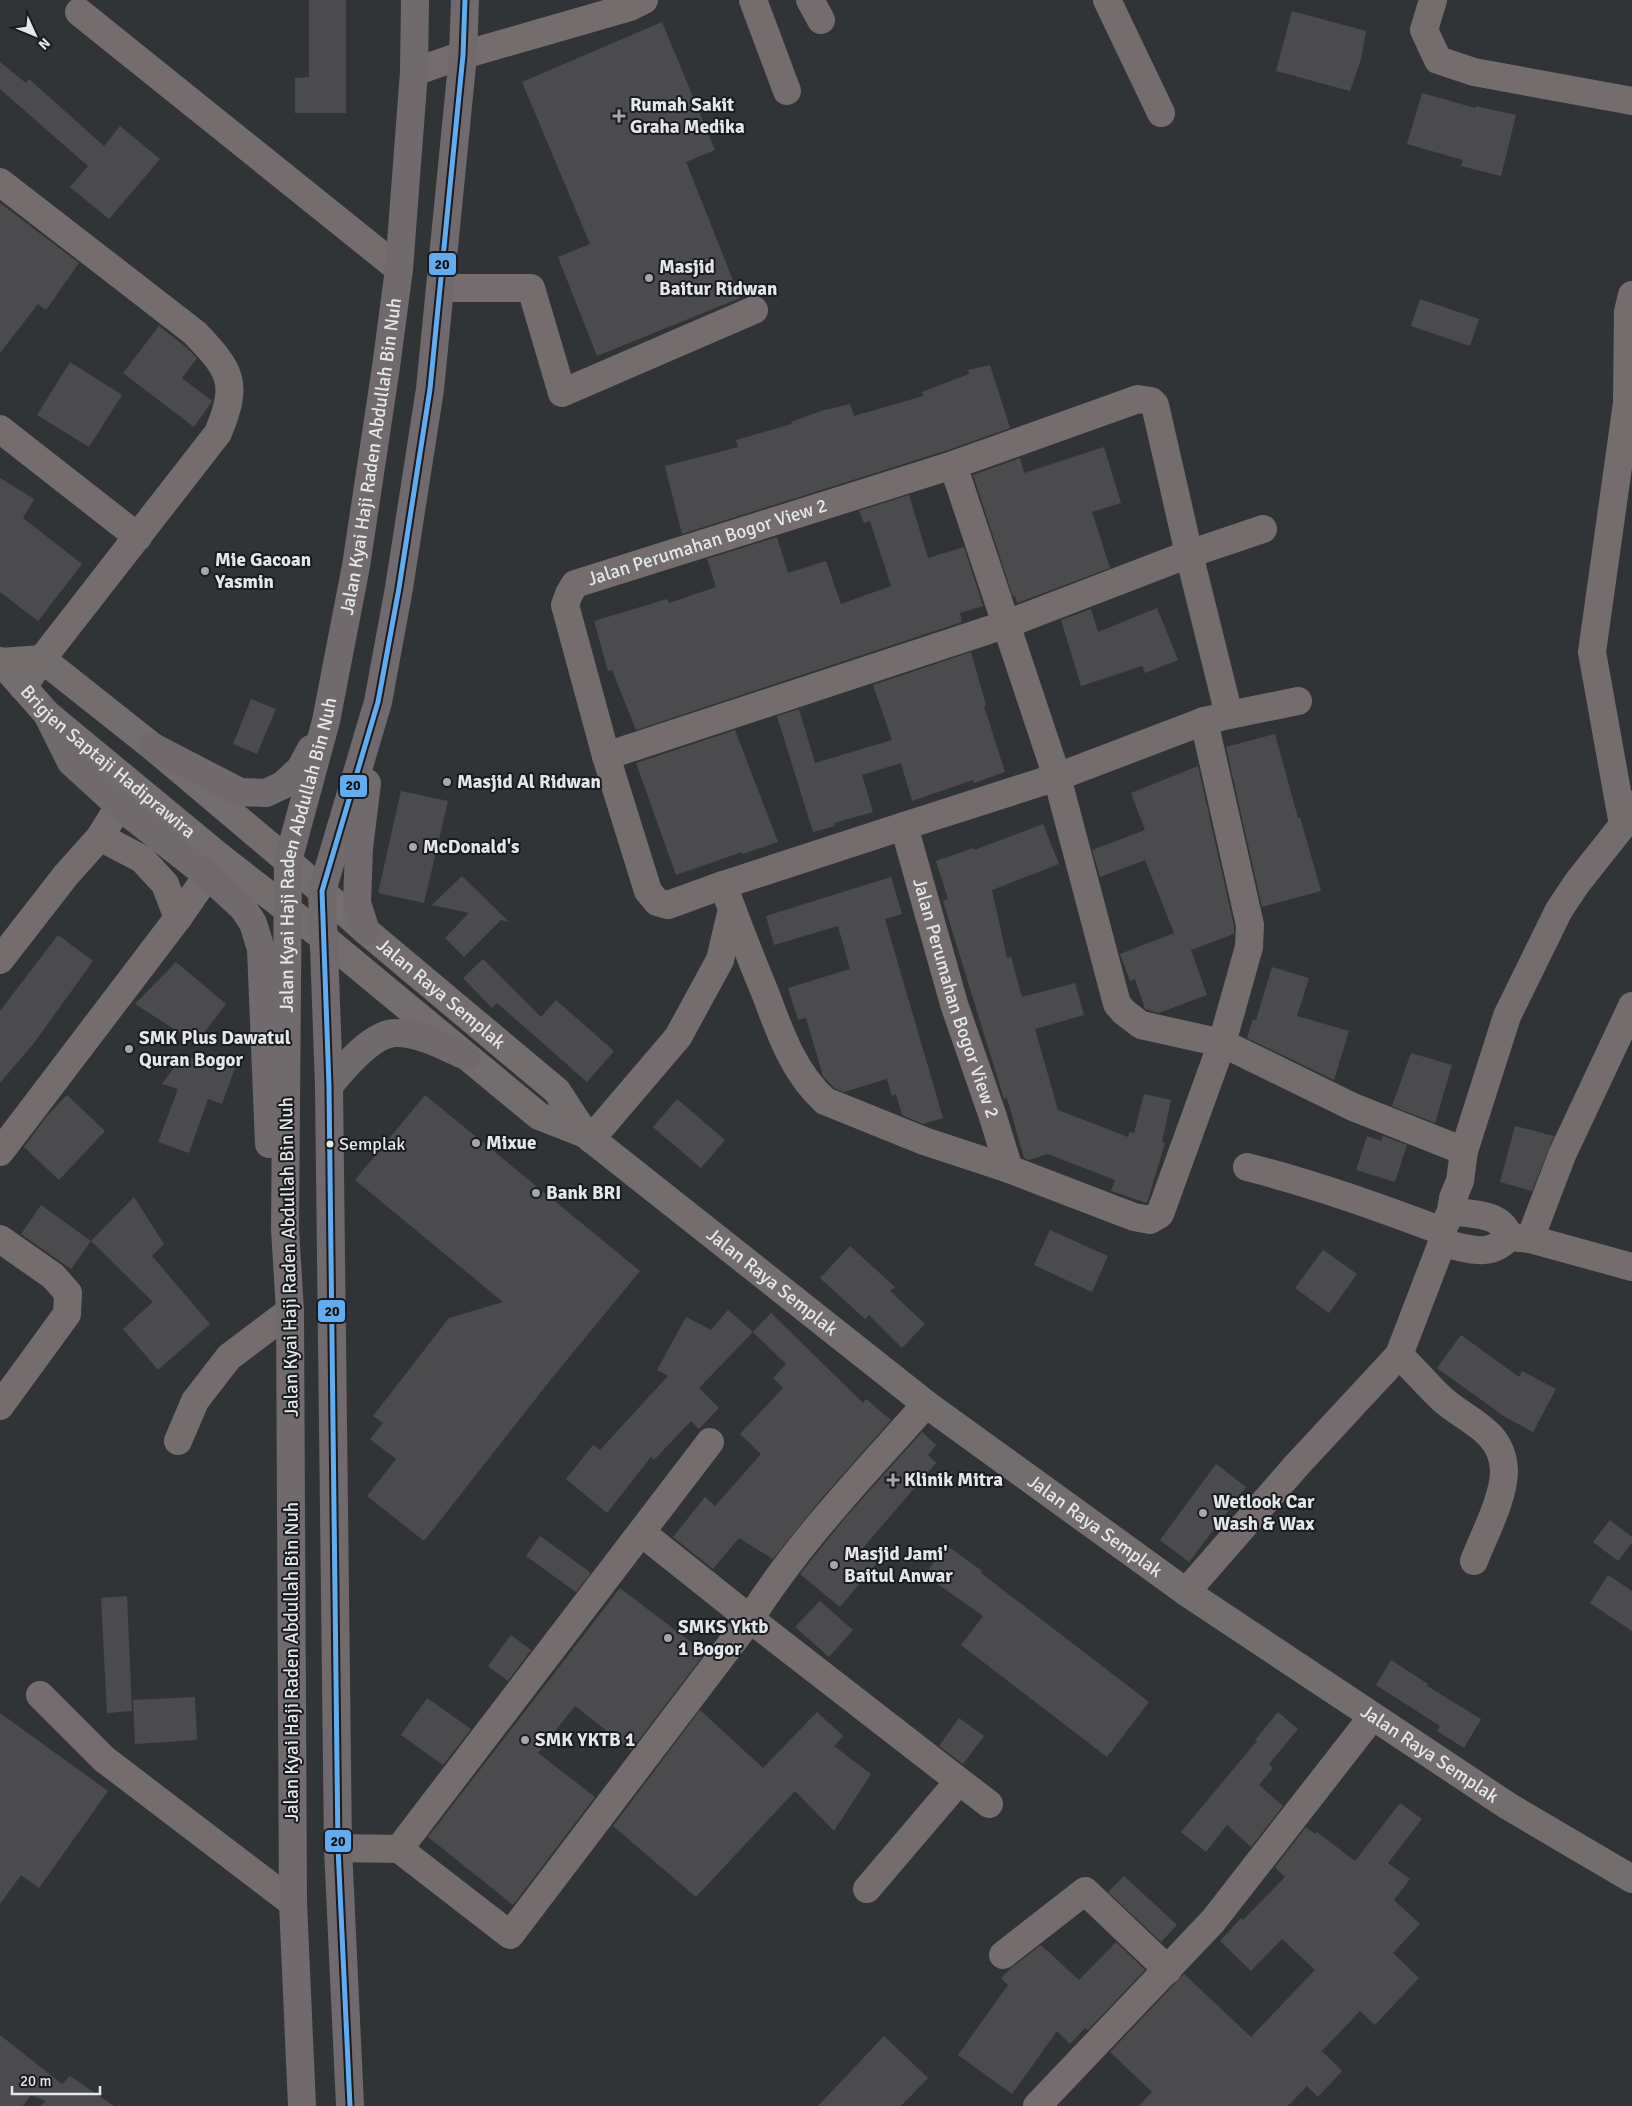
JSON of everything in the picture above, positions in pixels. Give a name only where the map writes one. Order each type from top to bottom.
[{"type":"highway","name":"Jalan Kyai Haji Raden Abdullah Bin Nuh","points":[[302,2106],[293,1903],[290,1311],[285,1229],[288,861],[326,721],[356,566],[386,367],[399,269],[414,72],[415,0]]},
{"type":"highway","name":"Jalan Kyai Haji Raden Abdullah Bin Nuh","points":[[350,2106],[338,1848],[329,1086],[322,891],[378,702],[430,389],[463,55],[465,0]]},
{"type":"highway","points":[[366,931],[357,903],[359,848],[378,702]]},
{"type":"highway","points":[[47,714],[71,762],[119,806],[214,866],[253,923],[261,949],[269,1147],[285,1229]]},
{"type":"highway","points":[[153,747],[240,792],[266,793],[284,785],[300,769],[326,721]]},
{"type":"highway","points":[[329,1086],[351,1060],[371,1042],[395,1032],[415,1035],[466,1056]]},
{"type":"main road","name":"Brigjen Saptaji Hadiprawira","points":[[1,662],[42,660],[153,747],[288,861]]},
{"type":"main road","name":"Brigjen Saptaji Hadiprawira","points":[[1,662],[47,714],[214,866],[288,910]]},
{"type":"main road","name":"Jalan Raya Semplak","points":[[288,861],[366,931],[557,1090],[588,1137]]},
{"type":"main road","name":"Jalan Raya Semplak","points":[[288,910],[539,1116],[588,1137],[926,1404],[1186,1592],[1508,1806],[1632,1879]]},
{"type":"street","points":[[414,72],[463,55],[630,7],[644,0]]},
{"type":"street","points":[[752,0],[787,91]]},
{"type":"street","points":[[1107,0],[1161,113]]},
{"type":"street","points":[[1433,0],[1424,30],[1438,60],[1474,72],[1632,101]]},
{"type":"street","points":[[79,12],[399,269]]},
{"type":"street","points":[[0,182],[195,332],[224,367],[231,386],[228,409],[218,433],[23,687]]},
{"type":"street","points":[[441,288],[531,288],[562,393],[754,310]]},
{"type":"street","points":[[1186,1592],[1296,1466],[1400,1355],[1445,1228],[1460,1180],[1464,1151],[1507,1016],[1559,910],[1628,815],[1592,652],[1628,403],[1628,312],[1632,295]]},
{"type":"street","name":"Jalan Perumahan Bogor View 2","points":[[728,897],[783,1040],[797,1066],[814,1091],[825,1101],[924,1141],[1009,1169],[1134,1218],[1150,1220],[1160,1214],[1222,1043],[1250,947],[1250,925],[1217,718],[1189,554],[1155,405],[1151,401],[1138,399],[953,465],[575,584],[565,605],[606,756],[648,891],[657,902],[668,905],[728,897],[904,826],[1057,777],[1217,718]]},
{"type":"street","points":[[0,429],[138,536]]},
{"type":"street","points":[[953,465],[1057,777],[1116,1004],[1141,1025],[1222,1043],[1353,1107],[1464,1151]]},
{"type":"street","points":[[606,756],[1007,624],[1189,554],[1263,529]]},
{"type":"street","points":[[1217,718],[1298,701]]},
{"type":"street","points":[[0,960],[66,876],[100,838],[119,806]]},
{"type":"street","name":"Jalan Perumahan Bogor View 2","points":[[904,826],[954,1004],[994,1117],[1009,1169]]},
{"type":"street","points":[[100,838],[142,859],[165,884],[178,918]]},
{"type":"street","points":[[0,1152],[178,918],[214,866]]},
{"type":"street","points":[[588,1137],[678,1036],[720,960],[728,897]]},
{"type":"street","points":[[1520,1238],[1562,1155],[1632,1006]]},
{"type":"street","points":[[1247,1167],[1300,1181],[1445,1228],[1494,1218],[1502,1222],[1506,1228],[1520,1238],[1632,1267]]},
{"type":"street","points":[[0,1239],[53,1276],[68,1294],[67,1314],[0,1406]]},
{"type":"street","points":[[178,1441],[195,1400],[229,1357],[290,1311]]},
{"type":"street","points":[[1400,1355],[1444,1400],[1485,1429],[1502,1458],[1504,1471],[1502,1485],[1474,1561]]},
{"type":"street","points":[[338,1848],[399,1849],[510,1935],[750,1619],[769,1589],[817,1530],[926,1404]]},
{"type":"street","points":[[399,1849],[710,1442]]},
{"type":"street","points":[[642,1533],[989,1804]]},
{"type":"street","points":[[40,1695],[104,1759],[293,1903]]},
{"type":"street","points":[[1037,2106],[1213,1921],[1372,1717]]},
{"type":"street","points":[[867,1889],[959,1781]]},
{"type":"street","points":[[1003,1955],[1085,1891],[1168,1970]]},
{"type":"building","points":[[309,0],[346,0],[346,113],[295,113],[295,78],[309,77]]},
{"type":"building","points":[[1292,11],[1366,31],[1361,59],[1350,91],[1276,71]]},
{"type":"building","points":[[662,22],[715,150],[686,162],[740,298],[597,356],[558,257],[590,244],[522,82]]},
{"type":"building","points":[[0,62],[26,83],[29,79],[104,146],[120,126],[160,159],[109,219],[70,187],[88,166],[0,89]]},
{"type":"building","points":[[1422,93],[1475,108],[1476,106],[1516,115],[1501,176],[1461,166],[1463,160],[1407,144]]},
{"type":"building","points":[[0,203],[79,263],[46,310],[38,304],[0,353]]},
{"type":"building","points":[[1420,299],[1479,319],[1470,346],[1411,326]]},
{"type":"building","points":[[159,326],[197,358],[182,378],[212,401],[194,427],[123,373]]},
{"type":"building","points":[[70,362],[122,395],[89,447],[37,415]]},
{"type":"building","points":[[990,365],[1010,428],[948,450],[682,534],[665,466],[738,447],[736,440],[792,424],[791,422],[821,411],[850,404],[854,416],[923,396],[922,392],[969,374],[968,370]]},
{"type":"building","points":[[1104,447],[1121,503],[1092,512],[1110,568],[1017,603],[1015,596],[1013,597],[973,475],[1020,458],[1024,473]]},
{"type":"building","points":[[0,478],[34,499],[23,518],[82,564],[38,621],[0,592]]},
{"type":"building","points":[[909,495],[928,558],[964,547],[983,606],[960,613],[962,622],[636,730],[612,670],[608,671],[594,621],[667,599],[669,603],[716,587],[707,559],[777,537],[788,573],[826,561],[841,604],[891,586],[870,521],[864,523],[859,511]]},
{"type":"building","points":[[1157,608],[1178,660],[1145,673],[1142,666],[1081,686],[1061,620],[1091,609],[1098,632]]},
{"type":"building","points":[[971,652],[986,705],[984,706],[1005,772],[974,783],[973,780],[912,801],[901,763],[862,775],[873,812],[834,823],[835,826],[813,832],[777,716],[799,709],[815,763],[892,740],[873,685]]},
{"type":"building","points":[[251,699],[276,709],[257,754],[233,744]]},
{"type":"building","points":[[735,730],[778,842],[743,854],[742,852],[676,875],[636,763]]},
{"type":"building","points":[[1275,734],[1298,818],[1300,817],[1321,891],[1262,907],[1226,747]]},
{"type":"building","points":[[1198,766],[1234,926],[1234,934],[1191,950],[1207,995],[1159,1013],[1145,1009],[1135,979],[1130,981],[1120,954],[1174,933],[1145,860],[1100,877],[1092,850],[1145,830],[1131,793]]},
{"type":"building","name":"McDonald's","points":[[401,791],[448,801],[424,903],[378,893]]},
{"type":"building","points":[[1043,824],[1059,864],[992,890],[1007,958],[1011,957],[1022,997],[1075,983],[1084,1015],[1035,1029],[1058,1110],[1128,1137],[1129,1132],[1134,1133],[1144,1094],[1171,1100],[1162,1142],[1165,1143],[1147,1203],[1111,1191],[1115,1180],[1048,1154],[1029,1160],[1024,1158],[1007,1098],[1004,1099],[943,901],[948,899],[936,861],[974,848],[974,850]]},
{"type":"building","points":[[462,876],[509,922],[501,920],[464,957],[445,938],[469,913],[432,905]]},
{"type":"building","points":[[891,877],[902,914],[885,919],[943,1118],[923,1124],[902,1115],[896,1094],[892,1096],[887,1079],[844,1092],[834,1088],[823,1076],[806,1018],[798,1020],[788,988],[850,969],[838,926],[774,945],[766,916]]},
{"type":"building","points":[[58,935],[93,961],[34,1043],[0,1083],[0,1011]]},
{"type":"building","points":[[483,959],[541,1017],[556,1000],[614,1051],[587,1082],[497,1003],[492,1008],[463,978]]},
{"type":"building","points":[[176,962],[226,1004],[196,1043],[135,1004]]},
{"type":"building","points":[[1272,967],[1309,978],[1297,1016],[1349,1031],[1334,1080],[1247,1038],[1253,1019],[1256,1020]]},
{"type":"building","points":[[1411,1053],[1452,1065],[1435,1123],[1392,1106]]},
{"type":"building","points":[[182,1056],[235,1068],[222,1104],[208,1099],[189,1153],[158,1142],[178,1089],[162,1084]]},
{"type":"building","points":[[67,1095],[105,1131],[59,1180],[24,1147],[47,1116]]},
{"type":"building","points":[[425,1095],[640,1271],[552,1378],[424,1541],[367,1496],[396,1459],[370,1439],[383,1423],[373,1416],[449,1318],[503,1302],[355,1180]]},
{"type":"building","points":[[677,1099],[725,1140],[701,1168],[653,1127]]},
{"type":"building","points":[[1515,1126],[1554,1136],[1532,1191],[1500,1182]]},
{"type":"building","points":[[1367,1136],[1381,1141],[1383,1136],[1407,1145],[1395,1182],[1356,1170]]},
{"type":"building","points":[[134,1197],[164,1244],[152,1256],[210,1324],[158,1370],[123,1329],[153,1302],[91,1241]]},
{"type":"building","points":[[41,1205],[91,1241],[71,1269],[21,1234]]},
{"type":"building","points":[[1050,1230],[1108,1256],[1092,1292],[1034,1265]]},
{"type":"building","points":[[850,1246],[895,1287],[890,1291],[925,1324],[902,1348],[869,1315],[865,1319],[820,1278]]},
{"type":"building","points":[[1323,1250],[1357,1274],[1329,1313],[1295,1288]]},
{"type":"building","points":[[728,1310],[753,1332],[699,1388],[719,1408],[699,1429],[691,1421],[654,1460],[651,1457],[607,1513],[566,1479],[593,1445],[600,1450],[668,1376],[657,1370],[686,1317],[711,1330]]},
{"type":"building","points":[[771,1313],[863,1403],[866,1399],[891,1420],[822,1498],[773,1559],[739,1538],[713,1569],[673,1537],[705,1497],[715,1506],[761,1454],[740,1434],[783,1388],[773,1378],[786,1364],[753,1332]]},
{"type":"building","points":[[1461,1335],[1519,1377],[1522,1371],[1556,1389],[1533,1432],[1505,1417],[1437,1368]]},
{"type":"building","points":[[922,1432],[936,1445],[928,1455],[936,1463],[861,1550],[877,1563],[840,1607],[800,1574],[845,1518]]},
{"type":"building","name":"Wetlook Car Wash & Wax","points":[[1216,1464],[1246,1487],[1189,1562],[1160,1540]]},
{"type":"building","points":[[1610,1520],[1632,1537],[1632,1543],[1618,1561],[1593,1542]]},
{"type":"building","points":[[540,1536],[591,1573],[576,1592],[526,1556]]},
{"type":"building","points":[[946,1545],[1149,1702],[1107,1757],[961,1645],[983,1616],[925,1575]]},
{"type":"building","points":[[1608,1575],[1632,1591],[1632,1631],[1590,1603]]},
{"type":"building","name":"SMK YKTB 1","points":[[620,1588],[705,1653],[631,1750],[575,1706],[538,1753],[595,1797],[513,1905],[428,1837]]},
{"type":"building","points":[[127,1596],[132,1711],[107,1713],[101,1598]]},
{"type":"building","points":[[820,1601],[853,1630],[829,1657],[795,1627]]},
{"type":"building","points":[[511,1635],[531,1650],[508,1681],[488,1666]]},
{"type":"building","points":[[1391,1660],[1428,1684],[1427,1686],[1481,1719],[1464,1748],[1437,1731],[1440,1726],[1376,1685]]},
{"type":"building","points":[[195,1697],[197,1740],[135,1744],[133,1700]]},
{"type":"building","points":[[427,1698],[471,1729],[443,1765],[401,1735]]},
{"type":"building","name":"SMK YKTB 1","points":[[700,1710],[763,1768],[817,1712],[843,1736],[834,1746],[871,1774],[834,1831],[795,1791],[696,1897],[613,1826]]},
{"type":"building","points":[[1278,1712],[1298,1729],[1269,1764],[1273,1768],[1259,1785],[1283,1806],[1251,1847],[1227,1825],[1206,1852],[1181,1832],[1257,1741],[1255,1740]]},
{"type":"building","points":[[0,1713],[108,1791],[39,1888],[21,1875],[0,1904]]},
{"type":"building","points":[[959,1718],[984,1736],[963,1764],[939,1746]]},
{"type":"building","points":[[1400,1803],[1422,1819],[1388,1863],[1410,1879],[1394,1900],[1420,1924],[1393,1953],[1419,1978],[1375,2025],[1360,2011],[1322,2051],[1342,2071],[1318,2097],[1307,2086],[1288,2106],[1139,2106],[1152,2092],[1110,2052],[1184,1974],[1251,2037],[1315,1970],[1282,1939],[1251,1971],[1220,1941],[1241,1918],[1243,1920],[1285,1877],[1275,1867],[1306,1827],[1315,1834],[1317,1832],[1355,1861]]},
{"type":"building","points":[[1124,1876],[1177,1925],[1161,1942],[1108,1892]]},
{"type":"building","points":[[1116,1942],[1145,1970],[1088,2030],[1085,2028],[1070,2044],[1057,2031],[1012,2094],[958,2055],[1008,1985],[1001,1978],[1041,1945],[1079,1980]]},
{"type":"building","points":[[0,2035],[62,2084],[70,2076],[114,2106],[41,2106],[46,2101],[31,2095],[23,2106],[0,2106]]},
{"type":"building","points":[[884,2036],[928,2078],[901,2106],[818,2106]]},
{"type":"transit line","name":"20","points":[[350,2106],[338,1848],[329,1086],[322,891],[378,702],[399,588],[430,389],[463,55],[465,0]]},
{"type":"place","name":"Rumah Sakit Graha Medika","points":[[619,116]]},
{"type":"place","name":"Masjid Baitur Ridwan","points":[[649,278]]},
{"type":"place","name":"Mie Gacoan Yasmin","points":[[205,571]]},
{"type":"place","name":"Masjid Al Ridwan","points":[[447,782]]},
{"type":"place","name":"McDonald's","points":[[413,847]]},
{"type":"place","name":"SMK Plus Dawatul Quran Bogor","points":[[129,1049]]},
{"type":"place","name":"Mixue","points":[[476,1143]]},
{"type":"place","name":"Semplak","points":[[330,1144]]},
{"type":"place","name":"Bank BRI","points":[[536,1193]]},
{"type":"place","name":"Klinik Mitra","points":[[893,1480]]},
{"type":"place","name":"Wetlook Car Wash & Wax","points":[[1203,1513]]},
{"type":"place","name":"Masjid Jami' Baitul Anwar","points":[[834,1565]]},
{"type":"place","name":"SMKS Yktb 1 Bogor","points":[[668,1638]]},
{"type":"place","name":"SMK YKTB 1","points":[[525,1740]]}]
